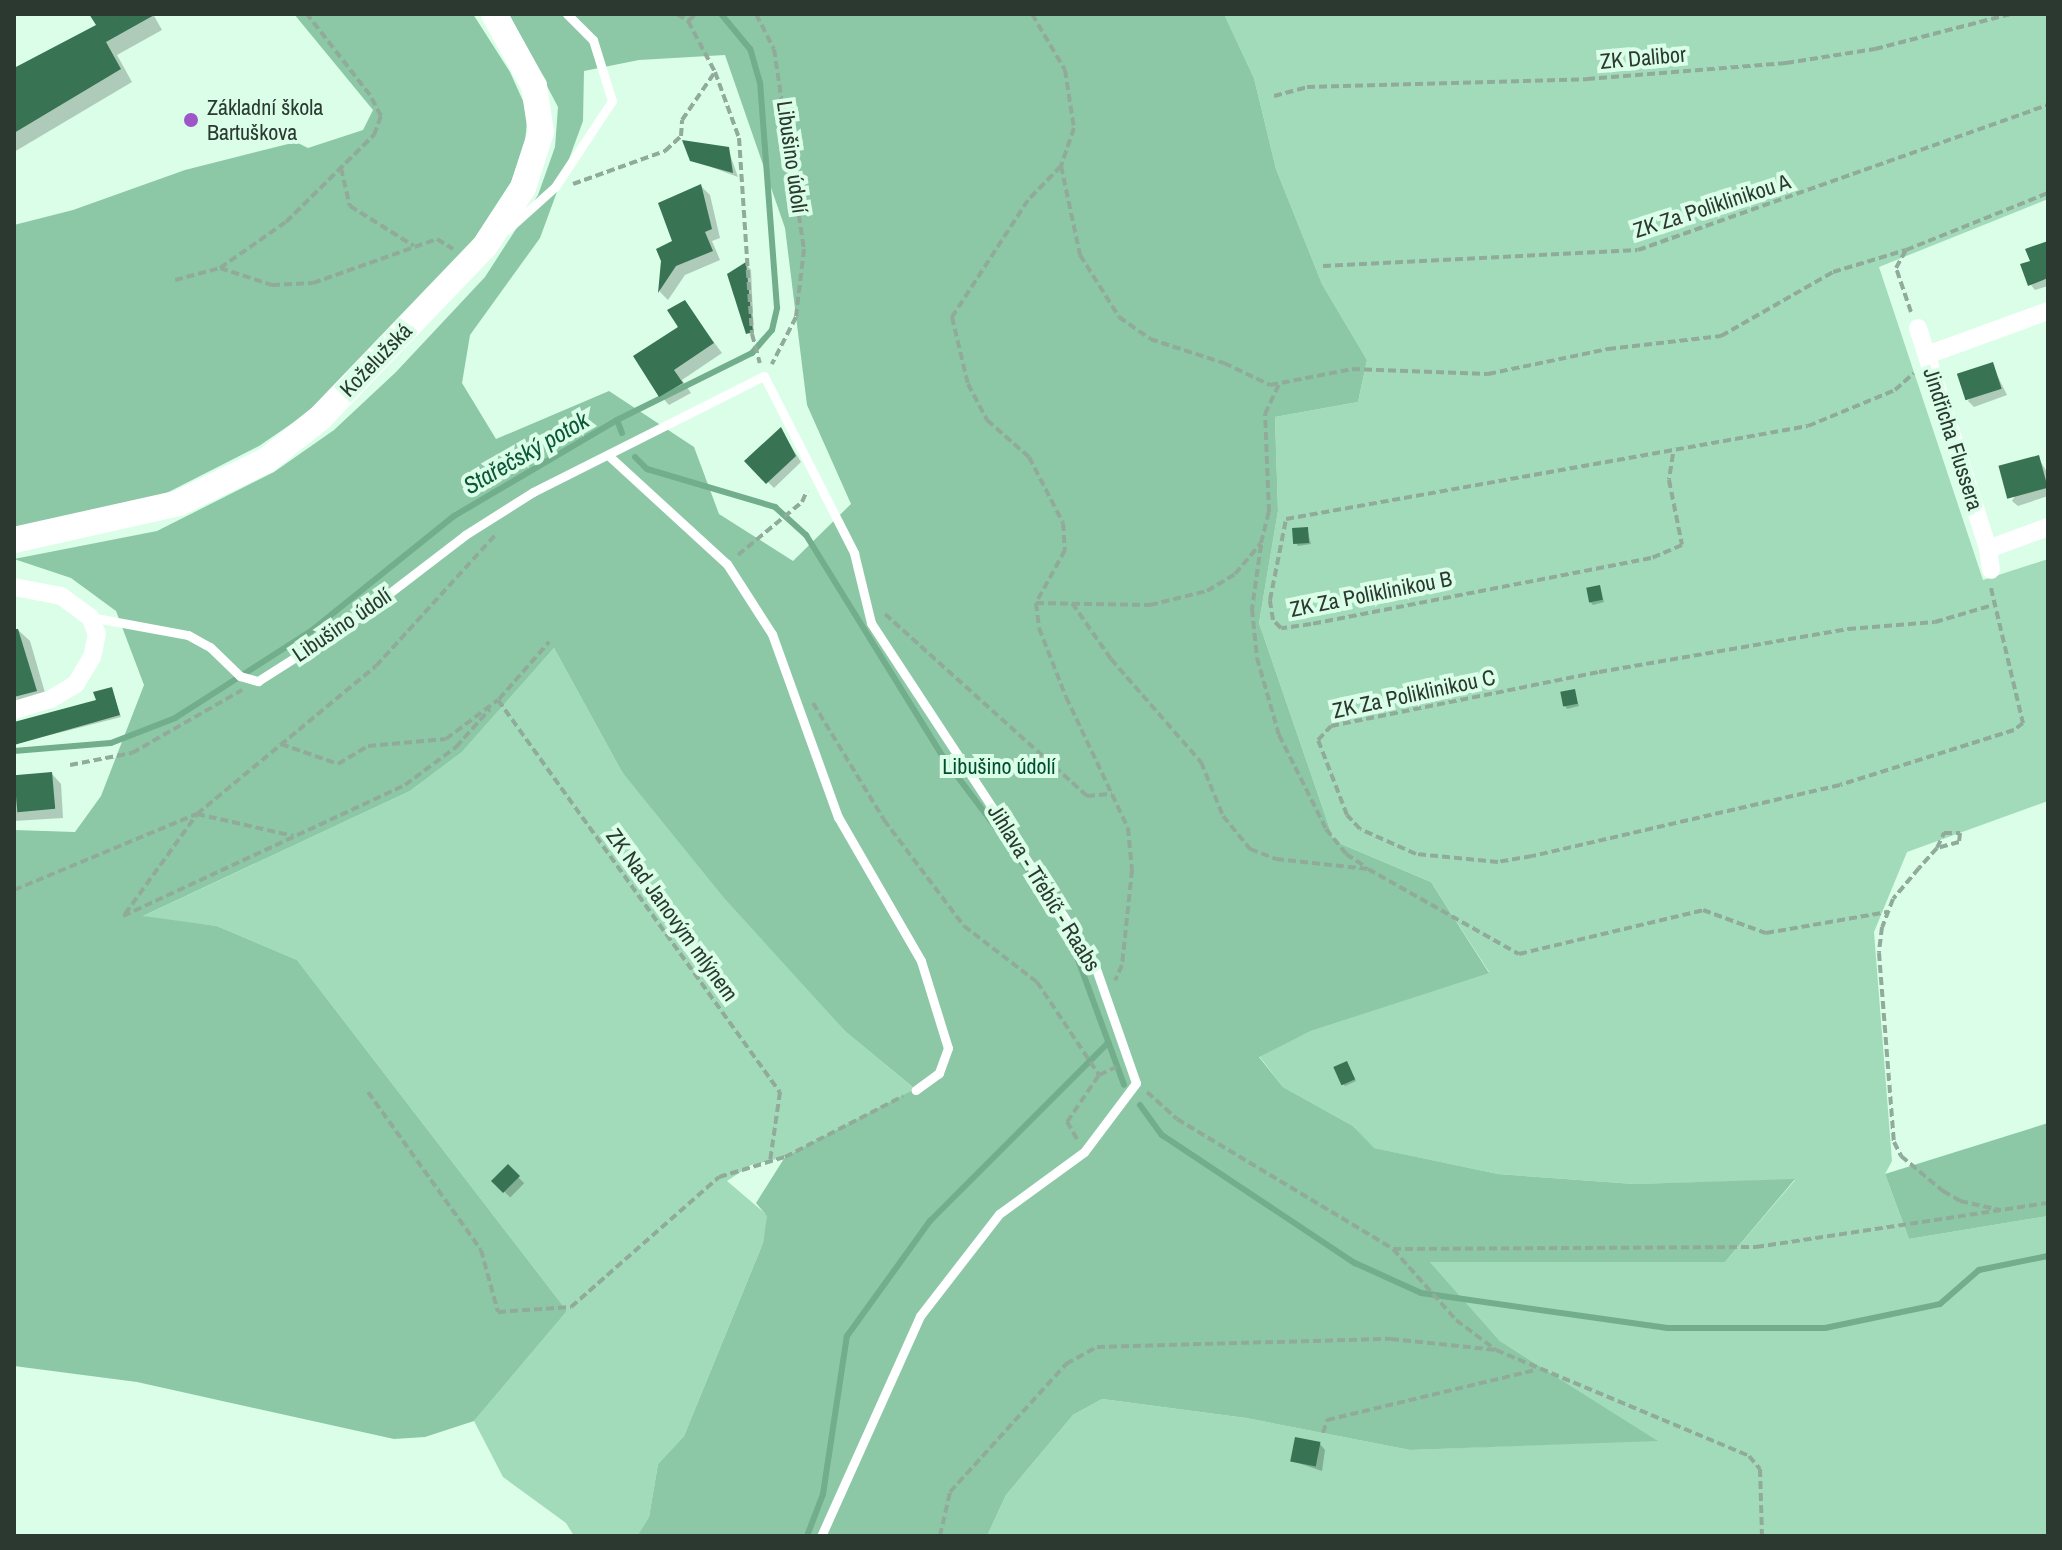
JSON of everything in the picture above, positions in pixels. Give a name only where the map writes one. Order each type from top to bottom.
[{"type":"main road","name":"Koželužská","points":[[14,540],[169,506],[267,460],[320,418],[469,264],[512,209],[541,132],[534,86],[494,14]]},
{"type":"street","points":[[1927,355],[2048,311]]},
{"type":"street","name":"Jindřicha Flussera","points":[[1918,328],[1988,549],[1991,576]]},
{"type":"street","points":[[1988,549],[2048,527]]},
{"type":"street","points":[[14,587],[61,596],[90,617],[94,646],[76,684],[51,699],[14,710]]},
{"type":"lane","points":[[469,264],[542,199],[600,127],[612,101],[593,40],[567,14]]},
{"type":"lane","name":"Libušino údolí","points":[[258,681],[357,618],[465,535],[533,492],[764,376]]},
{"type":"lane","name":"Jihlava - Třebíč - Raabs","points":[[764,376],[854,553],[871,623],[1057,904],[1108,997],[1132,1060],[1136,1083]]},
{"type":"lane","points":[[609,456],[727,564],[772,634],[838,817],[921,961],[948,1048],[939,1073],[916,1090]]},
{"type":"lane","points":[[90,617],[188,635],[222,656],[240,676],[258,681]]},
{"type":"lane","points":[[821,1536],[920,1316],[999,1214],[1084,1152],[1136,1083]]},
{"type":"path","points":[[175,280],[220,268],[286,222],[374,135],[381,116],[307,14]]},
{"type":"path","points":[[677,14],[688,21],[715,72],[739,138],[752,334],[764,376]]},
{"type":"path","points":[[688,21],[696,14]]},
{"type":"path","name":"Libušino údolí","points":[[756,14],[774,49],[804,249],[796,317],[764,376]]},
{"type":"path","points":[[1032,14],[1065,70],[1074,128],[1061,166],[1028,200],[952,317],[974,396],[987,420],[1029,457],[1063,523],[1065,550],[1036,603],[1039,628],[1128,828],[1132,870],[1122,965],[1108,997]]},
{"type":"path","name":"ZK Dalibor","points":[[1274,96],[1307,87],[1587,79],[1786,63],[1875,49],[2010,14]]},
{"type":"path","points":[[542,199],[607,168],[665,151],[681,136],[682,120],[715,72]]},
{"type":"path","name":"ZK Za Poliklinikou A","points":[[1323,266],[1638,250],[2048,105]]},
{"type":"path","points":[[1061,166],[1080,255],[1119,317],[1150,339],[1224,363],[1270,385],[1352,369],[1488,374],[1608,349],[1721,336],[1833,272],[1906,250],[2048,193]]},
{"type":"path","points":[[341,168],[350,206],[414,246]]},
{"type":"path","points":[[220,268],[272,285],[313,283],[437,239],[469,264]]},
{"type":"path","points":[[1906,250],[1896,268],[1918,328]]},
{"type":"path","name":"ZK Za Poliklinikou B","points":[[1673,454],[1669,480],[1682,545],[1651,558],[1311,624],[1281,628],[1273,620],[1270,600],[1286,519],[1673,454],[1828,421],[1895,390],[1927,355]]},
{"type":"path","points":[[1279,384],[1265,414],[1269,512],[1261,543],[1252,609],[1257,658],[1279,735],[1326,829],[1346,854],[1519,954],[1703,910],[1766,933],[1887,912]]},
{"type":"path","points":[[727,564],[802,502],[815,475]]},
{"type":"path","points":[[502,527],[376,666],[197,814],[123,916],[405,785],[456,747],[549,642]]},
{"type":"path","points":[[1036,603],[1150,605],[1207,591],[1235,574],[1261,543]]},
{"type":"path","name":"ZK Za Poliklinikou C","points":[[1991,576],[1993,605],[2023,723],[2014,730],[1852,782],[1498,862],[1416,854],[1360,829],[1347,815],[1318,740],[1331,726],[1569,678],[1848,629],[1935,622],[1993,605]]},
{"type":"path","points":[[864,595],[1087,796],[1112,794]]},
{"type":"path","points":[[1072,603],[1111,659],[1201,762],[1223,816],[1250,849],[1276,859],[1368,869]]},
{"type":"path","points":[[70,765],[132,753],[258,681]]},
{"type":"path","points":[[281,744],[338,764],[368,746],[446,739],[498,700]]},
{"type":"path","name":"ZK Nad Janovým mlýnem","points":[[498,700],[780,1092],[770,1161]]},
{"type":"path","points":[[812,701],[884,820],[964,926],[1037,982],[1099,1075]]},
{"type":"path","points":[[14,890],[197,814],[295,836]]},
{"type":"path","points":[[1937,848],[1959,842],[1960,833],[1944,833],[1937,848],[1887,912],[1879,953],[1894,1142],[1901,1156],[1943,1191],[1960,1201],[2002,1211]]},
{"type":"path","points":[[1084,1152],[1067,1122],[1099,1075],[1132,1060]]},
{"type":"path","points":[[1136,1083],[1177,1119],[1393,1249],[1456,1320],[1496,1350],[1749,1456],[1760,1469],[1762,1536]]},
{"type":"path","points":[[368,1092],[481,1250],[498,1312],[571,1307],[719,1177],[770,1161],[916,1090]]},
{"type":"path","points":[[1393,1249],[1756,1247],[2048,1203]]},
{"type":"path","points":[[940,1536],[950,1492],[1066,1364],[1097,1347],[1391,1339],[1496,1350]]},
{"type":"path","points":[[1323,1433],[1327,1420],[1538,1369]]},
{"type":"green space","points":[[294,14],[473,14],[510,72],[528,112],[525,141],[511,182],[461,259],[316,407],[259,446],[147,503],[14,529],[14,225],[73,210],[185,170],[296,142],[308,148],[363,130],[373,110]]},
{"type":"green space","name":"Libušino údolí","points":[[509,14],[1224,14],[1254,78],[1276,169],[1322,284],[1367,360],[1358,402],[1275,417],[1278,511],[1259,623],[1334,841],[1431,882],[1489,973],[1311,1031],[1259,1057],[1283,1087],[1353,1126],[1374,1148],[1498,1174],[1634,1184],[1795,1179],[1725,1262],[1430,1262],[1500,1341],[1658,1441],[1410,1450],[1246,1418],[1102,1399],[1073,1415],[1006,1495],[987,1536],[637,1536],[649,1517],[658,1464],[684,1436],[763,1243],[767,1216],[756,1203],[785,1157],[915,1089],[846,1032],[725,899],[622,772],[554,648],[462,752],[410,791],[143,916],[217,926],[297,960],[567,1311],[474,1421],[425,1437],[394,1439],[137,1382],[14,1366],[14,830],[75,832],[101,796],[144,685],[116,611],[71,578],[14,559],[157,531],[274,472],[334,430],[396,372],[485,277],[538,195],[555,147],[558,107]],"holes":[[[725,55],[785,228],[807,405],[851,504],[793,561],[719,514],[694,447],[609,391],[496,439],[462,383],[470,335],[540,238],[583,121],[584,71],[639,60]]]},
{"type":"green space","points":[[1224,14],[2048,14],[2048,199],[1879,267],[1983,580],[2048,559],[2048,801],[1907,852],[1874,932],[1892,1161],[1885,1174],[1909,1239],[2048,1216],[2048,1536],[987,1536],[1006,1495],[1073,1415],[1102,1399],[1246,1418],[1410,1450],[1656,1440],[1500,1341],[1429,1261],[1725,1262],[1795,1180],[1634,1184],[1498,1174],[1373,1148],[1353,1126],[1283,1087],[1259,1056],[1311,1031],[1489,972],[1431,882],[1334,841],[1259,623],[1278,511],[1275,417],[1358,402],[1367,360],[1322,284],[1276,169],[1254,78]]},
{"type":"green space","points":[[554,648],[622,772],[846,1032],[916,1090],[785,1157],[751,1165],[727,1181],[768,1216],[763,1243],[684,1436],[658,1464],[649,1517],[637,1536],[574,1536],[566,1523],[503,1477],[474,1421],[567,1311],[297,960],[217,926],[141,917],[410,791],[462,752]]},
{"type":"green space","points":[[2048,1123],[2048,1216],[1909,1239],[1885,1174]]},
{"type":"building","points":[[89,14],[156,14],[106,42],[121,69],[14,133],[14,68],[96,25]]},
{"type":"building","points":[[682,140],[729,147],[733,173],[690,161]]},
{"type":"building","points":[[701,184],[712,229],[705,232],[713,251],[676,266],[658,293],[661,261],[656,249],[672,241],[658,203]]},
{"type":"building","points":[[2048,241],[2048,278],[2028,286],[2020,264],[2030,261],[2025,249]]},
{"type":"building","points":[[746,262],[753,332],[746,334],[727,274]]},
{"type":"building","points":[[685,300],[714,343],[674,370],[683,383],[659,397],[633,356],[678,327],[667,310]]},
{"type":"building","points":[[1993,362],[2002,389],[1966,400],[1957,374]]},
{"type":"building","points":[[781,427],[796,456],[766,484],[744,461]]},
{"type":"building","points":[[2039,455],[2048,488],[2007,499],[1998,466]]},
{"type":"building","points":[[1308,527],[1309,543],[1293,544],[1292,528]]},
{"type":"building","points":[[1600,585],[1603,600],[1589,602],[1586,588]]},
{"type":"building","points":[[14,629],[18,629],[37,691],[14,697]]},
{"type":"building","points":[[112,687],[120,715],[14,745],[14,722],[96,700],[93,692]]},
{"type":"building","points":[[1575,689],[1578,704],[1563,707],[1560,692]]},
{"type":"building","points":[[52,772],[55,809],[17,812],[14,775]]},
{"type":"building","points":[[1347,1061],[1355,1079],[1341,1085],[1333,1067]]},
{"type":"building","points":[[508,1164],[520,1176],[503,1193],[491,1181]]},
{"type":"building","points":[[1295,1437],[1321,1442],[1316,1467],[1290,1462]]},
{"type":"waterway","name":"Stařečský potok","points":[[14,751],[111,743],[175,718],[311,631],[454,516],[617,420],[752,353],[772,330],[777,308],[760,83],[750,49],[721,14]]},
{"type":"waterway","points":[[617,420],[622,433]]},
{"type":"waterway","points":[[635,457],[647,469],[775,507],[806,535],[945,760],[1031,874]]},
{"type":"waterway","points":[[1066,927],[1124,1085]]},
{"type":"waterway","points":[[807,1536],[823,1494],[847,1336],[930,1221],[1107,1044]]},
{"type":"waterway","points":[[1140,1105],[1162,1135],[1355,1263],[1421,1293],[1668,1328],[1825,1328],[1940,1304],[1979,1270],[2048,1256]]},
{"type":"place","name":"Základní škola Bartuškova","points":[[191,120]]}]
